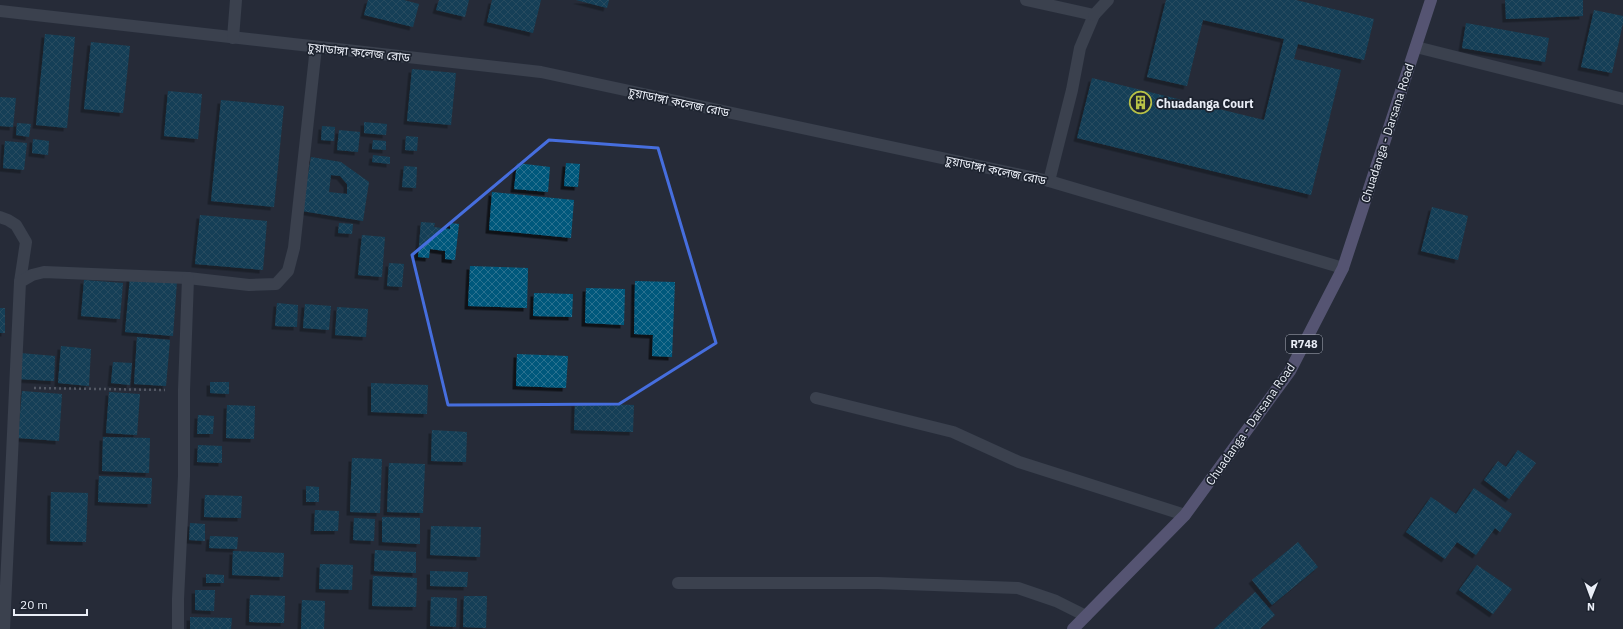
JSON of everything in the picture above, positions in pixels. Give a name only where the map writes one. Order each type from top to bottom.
[{"type":"main road","name":"Chuadanga - Darsana Road","points":[[1073,629],[1185,515],[1290,371],[1343,268],[1431,0]]},
{"type":"street","points":[[233,38],[236,0]]},
{"type":"street","points":[[1026,0],[1094,15]]},
{"type":"street","points":[[1049,181],[1072,90],[1080,48],[1094,15],[1108,0]]},
{"type":"street","name":"চুয়াডাঙ্গা কলেজ রোড","points":[[0,11],[316,48],[541,72],[1049,181],[1343,268]]},
{"type":"street","points":[[1416,46],[1623,99]]},
{"type":"street","points":[[20,282],[32,275],[44,272],[188,278],[249,285],[276,284],[288,271],[294,248],[316,48]]},
{"type":"street","points":[[0,218],[8,220],[16,226],[26,242],[20,282],[4,629]]},
{"type":"street","points":[[178,629],[184,476],[184,390],[188,278]]},
{"type":"street","points":[[816,398],[953,432],[1019,462],[1185,515]]},
{"type":"street","points":[[678,583],[878,584],[1018,588],[1056,601],[1086,616]]},
{"type":"path","points":[[16,387],[184,390]]},
{"type":"highlighted area","points":[[549,140],[658,148],[716,343],[619,404],[448,405],[412,255]]},
{"type":"building","points":[[368,0],[404,0],[419,4],[413,27],[364,15]]},
{"type":"building","points":[[439,0],[469,0],[465,17],[436,10]]},
{"type":"building","points":[[492,0],[541,0],[533,33],[487,22]]},
{"type":"building","points":[[576,0],[609,0],[607,8]]},
{"type":"building","name":"Chuadanga Court","points":[[1166,0],[1296,0],[1374,19],[1364,60],[1298,44],[1294,59],[1341,70],[1311,195],[1077,138],[1092,78],[1264,120],[1284,39],[1203,20],[1187,86],[1147,77]]},
{"type":"building","points":[[1505,0],[1583,0],[1583,16],[1506,19]]},
{"type":"building","points":[[1594,10],[1623,16],[1623,23],[1612,73],[1581,67]]},
{"type":"building","points":[[1466,23],[1549,38],[1545,62],[1462,48]]},
{"type":"building","points":[[45,34],[75,37],[67,128],[36,125]]},
{"type":"building","points":[[91,42],[130,46],[123,113],[84,109]]},
{"type":"building","points":[[412,69],[456,73],[451,125],[407,121]]},
{"type":"building","points":[[168,91],[202,94],[198,139],[164,136]]},
{"type":"building","points":[[0,97],[16,98],[13,127],[0,126]]},
{"type":"building","points":[[221,100],[284,106],[274,207],[211,201]]},
{"type":"building","points":[[364,122],[387,124],[386,135],[364,133]]},
{"type":"building","points":[[17,123],[31,124],[29,137],[16,135]]},
{"type":"building","points":[[322,126],[335,127],[334,141],[321,140]]},
{"type":"building","points":[[339,130],[360,132],[358,152],[337,150]]},
{"type":"building","points":[[406,136],[418,137],[417,151],[405,150]]},
{"type":"building","points":[[33,139],[49,141],[48,155],[32,153]]},
{"type":"building","points":[[373,140],[386,141],[386,150],[372,149]]},
{"type":"building","points":[[5,141],[27,143],[24,170],[3,168]]},
{"type":"building","points":[[373,155],[390,157],[390,164],[372,162]]},
{"type":"building","points":[[311,157],[341,162],[369,182],[363,221],[302,211]],"holes":[[[331,175],[340,176],[347,184],[347,194],[329,192]]]},
{"type":"building","points":[[517,163],[550,167],[548,192],[514,189]]},
{"type":"building","points":[[566,163],[580,164],[578,187],[564,186]]},
{"type":"building","points":[[404,166],[417,167],[416,188],[402,187]]},
{"type":"building","points":[[492,192],[574,200],[571,238],[489,230]]},
{"type":"building","points":[[1432,207],[1468,216],[1458,260],[1421,251]]},
{"type":"building","points":[[200,215],[267,221],[263,270],[195,264]]},
{"type":"building","points":[[421,222],[435,223],[434,227],[450,229],[450,223],[459,224],[455,260],[445,259],[445,251],[430,249],[429,258],[418,257]]},
{"type":"building","points":[[339,223],[353,224],[352,234],[338,233]]},
{"type":"building","points":[[362,235],[385,237],[382,277],[358,275]]},
{"type":"building","points":[[389,263],[404,264],[402,287],[387,286]]},
{"type":"building","points":[[470,266],[528,268],[527,308],[468,306]]},
{"type":"building","points":[[130,277],[177,281],[173,336],[125,332]]},
{"type":"building","points":[[84,280],[123,283],[120,319],[81,316]]},
{"type":"building","points":[[635,281],[675,282],[672,357],[652,356],[653,335],[634,334]]},
{"type":"building","points":[[586,288],[625,289],[624,325],[585,323]]},
{"type":"building","points":[[534,293],[573,294],[572,317],[533,316]]},
{"type":"building","points":[[277,303],[298,305],[297,327],[275,326]]},
{"type":"building","points":[[305,304],[331,306],[329,330],[303,328]]},
{"type":"building","points":[[337,307],[368,309],[366,337],[335,335]]},
{"type":"building","points":[[0,308],[5,308],[5,333],[0,333]]},
{"type":"building","points":[[137,337],[170,340],[166,386],[134,384]]},
{"type":"building","points":[[61,346],[91,349],[89,386],[58,383]]},
{"type":"building","points":[[20,353],[55,356],[54,381],[18,379]]},
{"type":"building","points":[[517,354],[568,356],[566,388],[516,386]]},
{"type":"building","points":[[113,362],[132,363],[130,385],[111,383]]},
{"type":"building","points":[[210,382],[229,382],[229,394],[210,393]]},
{"type":"building","points":[[371,383],[428,385],[427,414],[371,412]]},
{"type":"building","points":[[22,391],[62,394],[59,441],[18,438]]},
{"type":"building","points":[[109,392],[140,394],[137,435],[106,433]]},
{"type":"building","points":[[575,403],[634,405],[633,432],[574,430]]},
{"type":"building","points":[[227,405],[255,406],[254,439],[226,438]]},
{"type":"building","points":[[198,415],[214,416],[213,434],[197,434]]},
{"type":"building","points":[[432,430],[467,432],[466,462],[431,461]]},
{"type":"building","points":[[103,437],[150,438],[149,473],[102,471]]},
{"type":"building","points":[[198,445],[222,446],[222,463],[197,462]]},
{"type":"building","points":[[1518,450],[1536,463],[1509,499],[1484,480],[1498,461],[1506,467]]},
{"type":"building","points":[[352,458],[382,459],[380,513],[350,512]]},
{"type":"building","points":[[389,463],[425,464],[423,513],[387,512]]},
{"type":"building","points":[[99,476],[152,478],[151,504],[98,502]]},
{"type":"building","points":[[306,486],[319,487],[319,502],[306,502]]},
{"type":"building","points":[[1474,488],[1512,514],[1500,532],[1495,528],[1476,555],[1457,542],[1445,559],[1406,532],[1431,497],[1456,514]]},
{"type":"building","points":[[51,492],[88,493],[86,542],[50,541]]},
{"type":"building","points":[[205,495],[242,496],[241,518],[204,517]]},
{"type":"building","points":[[315,510],[339,511],[338,531],[314,531]]},
{"type":"building","points":[[382,517],[420,518],[420,544],[382,542]]},
{"type":"building","points":[[354,518],[375,519],[374,541],[353,540]]},
{"type":"building","points":[[190,523],[205,524],[205,541],[189,540]]},
{"type":"building","points":[[431,526],[481,527],[480,557],[430,555]]},
{"type":"building","points":[[210,536],[238,537],[237,549],[209,548]]},
{"type":"building","points":[[1298,542],[1318,567],[1272,605],[1252,580]]},
{"type":"building","points":[[375,550],[416,552],[416,573],[374,571]]},
{"type":"building","points":[[233,551],[284,553],[283,577],[232,575]]},
{"type":"building","points":[[320,564],[353,565],[352,590],[319,589]]},
{"type":"building","points":[[1477,565],[1512,589],[1493,614],[1459,590]]},
{"type":"building","points":[[430,571],[468,572],[467,587],[430,586]]},
{"type":"building","points":[[206,574],[224,575],[224,583],[206,583]]},
{"type":"building","points":[[373,576],[417,578],[416,607],[372,606]]},
{"type":"building","points":[[195,590],[215,590],[214,611],[195,610]]},
{"type":"building","points":[[1255,592],[1275,615],[1260,629],[1214,629]]},
{"type":"building","points":[[250,595],[285,596],[284,623],[249,622]]},
{"type":"building","points":[[464,596],[487,596],[486,628],[463,627]]},
{"type":"building","points":[[431,597],[457,598],[456,627],[430,626]]},
{"type":"building","points":[[302,600],[325,601],[324,629],[301,629]]},
{"type":"building","points":[[190,617],[232,618],[231,629],[190,629]]},
{"type":"place","name":"Chuadanga Court","points":[[1140,103]]}]
